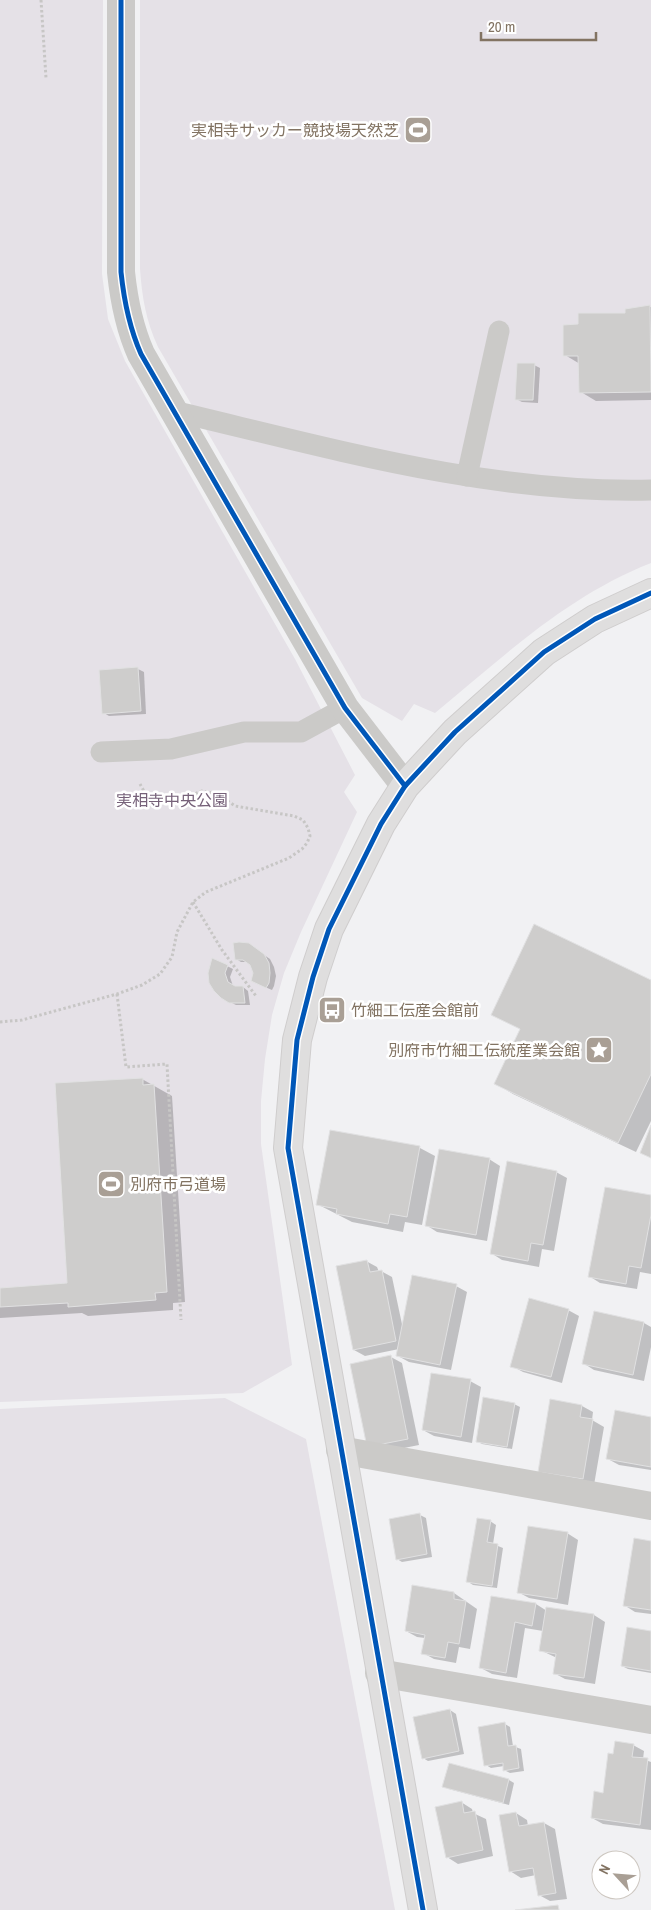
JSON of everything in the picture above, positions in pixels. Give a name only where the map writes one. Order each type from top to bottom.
[{"type":"street","points":[[121,0],[121,272],[123,294],[132,335],[345,708],[405,786]]},
{"type":"street","points":[[422,1910],[288,1148],[297,1040],[313,977],[329,929],[381,824],[405,786],[455,732],[544,652],[595,618],[651,593]]},
{"type":"street","points":[[340,1450],[651,1506]]},
{"type":"street","points":[[379,1673],[651,1720]]},
{"type":"lane","points":[[467,476],[499,330]]},
{"type":"lane","points":[[174,411],[350,453],[467,476],[540,486],[614,491],[651,490]]},
{"type":"lane","points":[[101,752],[171,749],[244,732],[301,732],[345,708]]},
{"type":"path","points":[[41,0],[46,78]]},
{"type":"path","points":[[0,1022],[22,1020],[117,994],[142,985],[160,974],[172,957],[177,932],[193,902],[206,892],[289,858],[302,849],[310,836],[303,820],[294,816],[235,806],[218,794],[202,791],[175,802],[164,803],[145,793],[140,784]]},
{"type":"path","points":[[193,902],[222,950],[256,996]]},
{"type":"path","points":[[117,994],[126,1066],[167,1064],[181,1320]]},
{"type":"green space","name":"実相寺中央公園","points":[[0,0],[103,0],[102,274],[108,319],[125,361],[295,659],[355,775],[344,792],[357,812],[284,973],[272,1015],[265,1059],[261,1101],[261,1144],[292,1365],[243,1393],[0,1402]]},
{"type":"green space","points":[[140,0],[651,0],[651,563],[592,592],[564,610],[537,629],[435,713],[414,704],[402,721],[362,698],[158,347],[150,328],[145,309],[140,269]]},
{"type":"green space","points":[[225,1398],[306,1439],[395,1910],[0,1910],[0,1409]]},
{"type":"building","points":[[650,305],[651,392],[579,393],[578,356],[563,356],[563,325],[578,324],[578,313],[625,313],[625,309]]},
{"type":"building","points":[[517,363],[535,363],[533,400],[515,400]]},
{"type":"building","points":[[138,667],[141,711],[102,714],[99,670]]},
{"type":"building","points":[[534,924],[651,980],[651,1074],[618,1143],[494,1084],[520,1029],[491,1015]]},
{"type":"building","points":[[233,943],[249,943],[264,954],[269,963],[270,973],[269,983],[266,988],[251,981],[253,973],[250,965],[243,960],[235,960]]},
{"type":"building","points":[[212,958],[228,965],[225,973],[228,982],[235,986],[243,986],[245,1003],[229,1003],[214,991],[209,983],[208,973]]},
{"type":"building","name":"別府市弓道場","points":[[143,1078],[143,1085],[154,1084],[167,1292],[155,1293],[156,1300],[68,1307],[68,1303],[0,1307],[0,1288],[67,1283],[55,1083]]},
{"type":"building","points":[[651,1125],[651,1158],[640,1153]]},
{"type":"building","points":[[330,1130],[420,1146],[407,1217],[390,1214],[388,1224],[336,1214],[337,1209],[316,1205]]},
{"type":"building","points":[[439,1149],[490,1158],[476,1235],[425,1226]]},
{"type":"building","points":[[507,1161],[557,1171],[543,1245],[531,1243],[528,1261],[490,1254]]},
{"type":"building","points":[[605,1187],[651,1195],[651,1215],[641,1268],[629,1266],[626,1284],[588,1277]]},
{"type":"building","points":[[367,1260],[370,1272],[382,1270],[396,1341],[353,1350],[336,1266]]},
{"type":"building","points":[[412,1275],[457,1284],[440,1365],[396,1356]]},
{"type":"building","points":[[529,1298],[569,1309],[551,1377],[510,1367]]},
{"type":"building","points":[[594,1311],[644,1322],[633,1375],[582,1364]]},
{"type":"building","points":[[391,1355],[408,1439],[367,1447],[350,1364]]},
{"type":"building","points":[[431,1373],[471,1379],[461,1437],[422,1430]]},
{"type":"building","points":[[483,1397],[515,1403],[507,1447],[476,1442]]},
{"type":"building","points":[[550,1399],[582,1405],[580,1417],[593,1419],[583,1479],[538,1472]]},
{"type":"building","points":[[615,1410],[651,1417],[651,1467],[606,1459]]},
{"type":"building","points":[[420,1513],[427,1554],[396,1560],[389,1519]]},
{"type":"building","points":[[477,1518],[491,1520],[487,1542],[498,1544],[492,1586],[466,1582]]},
{"type":"building","points":[[528,1526],[568,1532],[557,1599],[517,1593]]},
{"type":"building","points":[[634,1538],[651,1541],[651,1610],[623,1606]]},
{"type":"building","points":[[412,1585],[454,1592],[454,1599],[466,1601],[459,1644],[448,1642],[445,1658],[421,1654],[425,1635],[405,1631]]},
{"type":"building","points":[[491,1596],[536,1603],[532,1626],[515,1622],[506,1673],[479,1668]]},
{"type":"building","points":[[546,1607],[594,1614],[584,1678],[553,1674],[556,1654],[539,1651]]},
{"type":"building","points":[[627,1627],[651,1631],[651,1671],[621,1666]]},
{"type":"building","points":[[450,1709],[459,1751],[422,1759],[413,1717]]},
{"type":"building","points":[[505,1722],[508,1746],[516,1745],[519,1768],[503,1771],[503,1763],[484,1766],[478,1727]]},
{"type":"building","points":[[615,1741],[634,1744],[632,1757],[648,1758],[640,1825],[591,1818],[594,1791],[603,1793],[608,1753],[613,1754]]},
{"type":"building","points":[[449,1763],[509,1779],[503,1803],[442,1787]]},
{"type":"building","points":[[462,1801],[464,1813],[475,1811],[483,1850],[446,1858],[435,1807]]},
{"type":"building","points":[[516,1812],[519,1826],[544,1822],[556,1893],[538,1896],[533,1868],[509,1872],[499,1815]]},
{"type":"building","points":[[558,1905],[559,1910],[515,1910]]},
{"type":"cycle path","points":[[121,0],[121,272],[133,334],[141,354],[345,708],[405,786]]},
{"type":"cycle path","points":[[423,1910],[288,1148],[297,1040],[313,977],[329,929],[381,824],[405,786],[455,732],[544,652],[595,619],[651,593]]},
{"type":"place","name":"実相寺サッカー競技場天然芝","points":[[418,130]]},
{"type":"place","name":"竹細工伝産会館前","points":[[332,1010]]},
{"type":"place","name":"別府市竹細工伝統産業会館","points":[[599,1050]]},
{"type":"place","name":"別府市弓道場","points":[[111,1184]]}]
